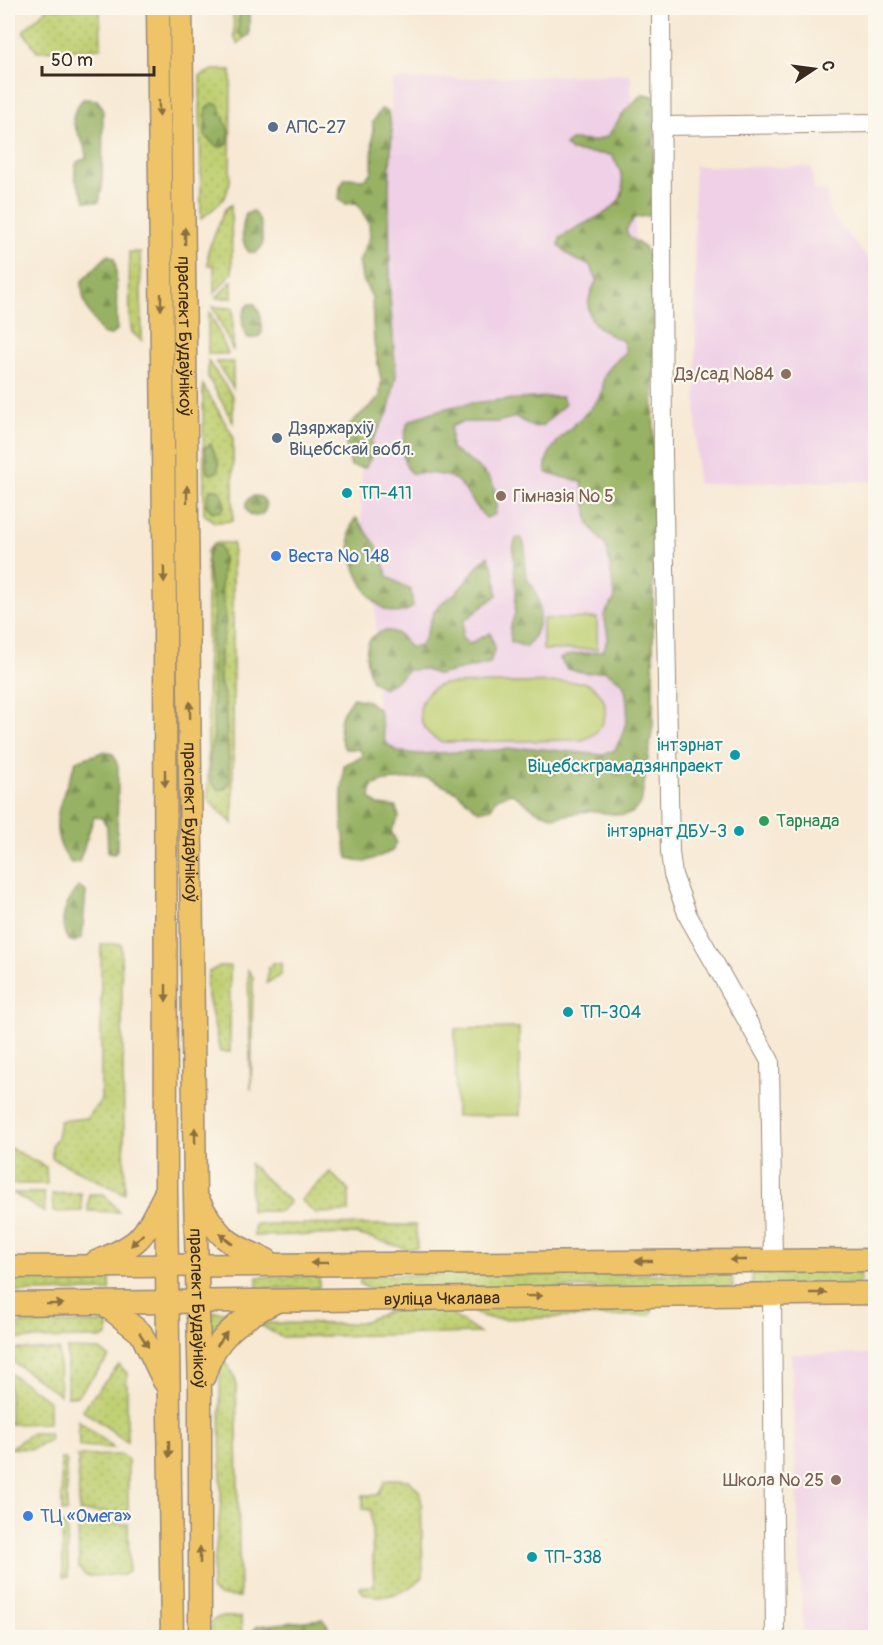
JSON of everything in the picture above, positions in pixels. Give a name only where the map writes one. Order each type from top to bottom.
[{"type":"main road","name":"праспект Будаўнікоў","points":[[158,8],[164,533],[166,1192],[172,1638]]},
{"type":"main road","name":"праспект Будаўнікоў","points":[[181,8],[195,1195],[201,1392],[200,1638]]},
{"type":"main road","points":[[87,1266],[129,1248],[140,1239],[166,1192]]},
{"type":"main road","points":[[195,1195],[213,1227],[226,1241],[274,1263]]},
{"type":"main road","name":"вуліца Чкалава","points":[[8,1267],[363,1262],[866,1260]]},
{"type":"main road","points":[[865,1293],[864,1288],[868,1278],[866,1260]]},
{"type":"main road","points":[[363,1262],[348,1269],[344,1279],[348,1292],[358,1299],[365,1299]]},
{"type":"main road","name":"вуліца Чкалава","points":[[8,1304],[865,1293]]},
{"type":"main road","points":[[201,1392],[207,1365],[221,1338],[235,1324],[278,1301]]},
{"type":"main road","points":[[103,1303],[141,1333],[168,1390]]},
{"type":"street","points":[[661,8],[670,852],[676,886],[688,916],[770,1061],[773,1260]]},
{"type":"street","points":[[159,58],[182,57]]},
{"type":"street","points":[[661,126],[876,123]]},
{"type":"street","points":[[162,408],[186,408]]},
{"type":"street","points":[[164,533],[187,533]]},
{"type":"street","points":[[166,958],[192,958]]},
{"type":"street","points":[[772,1293],[775,1638]]},
{"type":"street","points":[[172,1607],[200,1607]]},
{"type":"shaded area","name":"Гімназія № 5","points":[[631,74],[639,387],[639,770],[378,776],[375,581],[362,566],[361,425],[383,403],[392,80]]},
{"type":"shaded area","name":"Дз/сад №84","points":[[694,166],[812,167],[814,191],[826,190],[830,213],[875,267],[875,481],[697,484]]},
{"type":"shaded area","name":"Школа № 25","points":[[791,1354],[875,1354],[875,1637],[803,1637]]},
{"type":"green space","points":[[48,8],[100,8],[101,48],[37,51],[23,31]]},
{"type":"green space","points":[[233,8],[249,8],[249,32],[238,44],[234,36]]},
{"type":"green space","points":[[240,8],[249,8],[249,35],[244,38],[238,32]]},
{"type":"green space","points":[[213,70],[231,70],[230,182],[226,195],[219,204],[201,219],[200,76]]},
{"type":"green space","points":[[642,94],[654,96],[654,199],[651,215],[634,218],[626,230],[630,238],[644,247],[654,268],[653,725],[641,804],[632,813],[623,815],[589,811],[555,817],[537,811],[511,793],[497,798],[491,808],[479,811],[457,792],[427,778],[384,781],[372,786],[370,798],[378,805],[396,807],[399,817],[391,831],[396,841],[393,851],[365,862],[348,858],[342,812],[344,765],[364,756],[359,749],[345,749],[339,728],[344,710],[353,698],[368,701],[379,710],[385,742],[398,752],[419,754],[532,748],[603,755],[615,750],[623,733],[627,717],[627,701],[623,683],[605,671],[587,673],[567,669],[560,659],[604,650],[608,636],[604,615],[615,598],[607,548],[589,524],[582,482],[546,472],[546,461],[558,441],[601,395],[606,373],[626,352],[623,341],[603,330],[591,318],[588,310],[589,301],[597,280],[590,265],[574,259],[559,246],[560,238],[612,208],[623,188],[621,174],[612,155],[571,151],[565,145],[571,140],[594,141],[608,136],[625,111]]},
{"type":"green space","points":[[83,99],[97,100],[103,108],[102,187],[99,202],[85,201],[75,179],[77,162],[86,158],[85,149],[73,122],[76,108]]},
{"type":"green space","points":[[212,103],[219,105],[229,132],[228,144],[222,147],[215,146],[205,135],[206,109]]},
{"type":"green space","points":[[381,109],[388,111],[392,131],[389,186],[390,298],[396,376],[388,413],[372,441],[371,458],[365,468],[351,466],[346,439],[350,424],[380,396],[381,380],[374,343],[372,297],[362,278],[359,261],[370,237],[369,223],[357,203],[346,204],[339,200],[340,187],[345,178],[365,179],[372,172],[373,122]]},
{"type":"green space","points":[[231,205],[232,273],[214,294],[214,265],[208,265],[208,251],[225,209]]},
{"type":"green space","points":[[253,211],[259,219],[262,232],[262,246],[256,253],[249,252],[246,248],[243,234],[246,214]]},
{"type":"green space","points":[[129,252],[140,252],[142,341],[132,332],[130,321]]},
{"type":"green space","points":[[108,255],[114,258],[116,267],[117,330],[111,335],[103,334],[95,322],[85,303],[82,289],[82,281]]},
{"type":"green space","points":[[232,281],[232,298],[216,298]]},
{"type":"green space","points":[[249,304],[255,304],[260,314],[262,333],[257,338],[248,338],[243,325],[244,312]]},
{"type":"green space","points":[[213,307],[233,308],[233,351]]},
{"type":"green space","points":[[210,312],[228,354],[208,354]]},
{"type":"green space","points":[[208,361],[233,397],[233,422],[208,377]]},
{"type":"green space","points":[[216,362],[233,362],[233,388]]},
{"type":"green space","points":[[203,385],[233,436],[233,521],[214,522],[204,514]]},
{"type":"green space","points":[[562,397],[565,404],[542,426],[533,427],[516,417],[497,422],[461,422],[451,427],[451,449],[478,467],[491,481],[495,490],[495,514],[486,518],[452,477],[430,473],[411,473],[404,462],[403,449],[408,422],[458,405]]},
{"type":"green space","points":[[211,444],[219,464],[217,472],[211,474],[207,472],[205,447]]},
{"type":"green space","points":[[210,489],[218,489],[223,495],[225,506],[220,512],[211,511],[206,504]]},
{"type":"green space","points":[[256,496],[263,499],[266,506],[263,513],[256,516],[249,513],[246,506],[249,499]]},
{"type":"green space","points":[[356,518],[377,546],[388,577],[411,590],[413,607],[398,613],[384,609],[372,598],[361,582],[350,545],[350,529]]},
{"type":"green space","points":[[521,538],[525,547],[527,579],[538,598],[540,613],[535,634],[526,647],[511,642],[510,629],[515,613],[516,593],[513,547],[516,539]]},
{"type":"green space","points":[[214,543],[233,543],[233,824],[208,800],[207,551]]},
{"type":"green space","points":[[212,545],[220,546],[223,558],[221,588],[226,622],[220,655],[220,681],[225,701],[230,783],[226,788],[219,790],[211,782],[209,757],[214,737],[211,639],[214,612],[207,558]]},
{"type":"green space","points":[[488,556],[495,573],[497,595],[464,621],[462,638],[469,644],[490,633],[495,647],[490,663],[438,675],[423,669],[408,670],[395,682],[383,688],[372,681],[366,652],[371,639],[377,633],[391,631],[400,635],[409,647],[419,647],[438,607],[459,590]]},
{"type":"green space","points":[[597,618],[597,649],[543,650],[543,619]]},
{"type":"green space","points":[[583,682],[600,694],[605,711],[604,720],[599,728],[582,740],[443,742],[426,730],[420,713],[421,704],[426,695],[443,684]]},
{"type":"green space","points":[[103,752],[113,754],[118,767],[117,850],[114,854],[108,853],[107,826],[102,818],[94,817],[79,862],[71,863],[58,838],[57,825],[61,800],[76,761]]},
{"type":"green space","points":[[79,886],[86,892],[82,937],[75,942],[68,940],[63,919],[67,904]]},
{"type":"green space","points":[[101,944],[121,944],[125,1194],[52,1158],[52,1144],[57,1138],[60,1121],[87,1118],[101,1100]]},
{"type":"green space","points":[[273,963],[281,963],[281,975],[267,983],[268,968]]},
{"type":"green space","points":[[220,966],[230,966],[230,1052],[220,1052],[206,987],[209,972]]},
{"type":"green space","points":[[248,970],[253,977],[251,1090]]},
{"type":"green space","points":[[519,1028],[520,1115],[456,1116],[455,1029]]},
{"type":"green space","points":[[8,1147],[46,1167],[47,1184],[8,1184]]},
{"type":"green space","points":[[250,1164],[290,1202],[280,1211],[251,1211]]},
{"type":"green space","points":[[330,1172],[349,1191],[349,1212],[315,1213],[301,1200]]},
{"type":"green space","points":[[13,1193],[44,1193],[45,1213]]},
{"type":"green space","points":[[81,1193],[82,1211],[53,1212],[52,1194]]},
{"type":"green space","points":[[89,1194],[104,1194],[119,1212],[88,1211]]},
{"type":"green space","points":[[254,1224],[416,1225],[417,1248],[407,1249],[357,1234],[254,1236]]},
{"type":"green space","points":[[852,1269],[860,1271],[861,1281],[856,1285],[752,1287],[752,1273]]},
{"type":"green space","points":[[732,1274],[733,1287],[369,1289],[360,1284],[360,1279],[368,1275]]},
{"type":"green space","points":[[110,1276],[110,1291],[8,1292],[8,1277]]},
{"type":"green space","points":[[319,1276],[319,1288],[257,1289],[257,1277]]},
{"type":"green space","points":[[657,1300],[650,1315],[493,1319],[479,1315],[460,1304]]},
{"type":"green space","points":[[443,1308],[479,1333],[281,1337],[257,1323],[350,1324],[393,1310]]},
{"type":"green space","points":[[210,1312],[227,1312],[210,1332]]},
{"type":"green space","points":[[108,1323],[108,1335],[103,1338],[8,1339],[8,1324]]},
{"type":"green space","points":[[8,1349],[59,1350],[60,1395],[9,1359]]},
{"type":"green space","points":[[67,1349],[100,1350],[109,1357],[77,1396],[67,1396]]},
{"type":"green space","points":[[220,1356],[236,1381],[240,1597],[219,1596],[211,1590],[221,1503]]},
{"type":"green space","points":[[119,1365],[127,1373],[127,1442],[82,1409]]},
{"type":"green space","points":[[9,1373],[49,1400],[49,1423],[10,1424]]},
{"type":"green space","points":[[78,1420],[114,1448],[79,1446]]},
{"type":"green space","points":[[32,1433],[49,1433],[50,1440],[32,1449],[10,1448]]},
{"type":"green space","points":[[121,1455],[128,1460],[128,1512],[79,1512],[78,1456]]},
{"type":"green space","points":[[61,1459],[66,1459],[67,1512],[62,1512]]},
{"type":"green space","points":[[409,1480],[421,1493],[423,1577],[417,1583],[395,1594],[371,1595],[363,1593],[359,1587],[374,1586],[371,1510],[363,1509],[363,1495],[378,1495],[385,1481]]},
{"type":"green space","points":[[62,1524],[67,1524],[68,1577],[63,1577]]},
{"type":"green space","points":[[78,1524],[128,1524],[129,1571],[123,1575],[86,1576],[79,1568]]},
{"type":"green space","points":[[219,1617],[241,1617],[242,1637],[211,1637],[211,1622]]},
{"type":"green space","points":[[323,1619],[328,1626],[325,1635],[291,1633],[270,1637],[253,1636],[253,1630],[258,1626]]},
{"type":"place","name":"АПС-27","points":[[273,127]]},
{"type":"place","name":"Дз/сад №84","points":[[786,374]]},
{"type":"place","name":"Дзяржархіў Віцебскай вобл.","points":[[277,438]]},
{"type":"place","name":"ТП-411","points":[[347,493]]},
{"type":"place","name":"Гімназія № 5","points":[[501,496]]},
{"type":"place","name":"Веста № 148","points":[[276,556]]},
{"type":"place","name":"інтэрнат Віцебскграмадзянпраект","points":[[735,755]]},
{"type":"place","name":"Тарнада","points":[[764,821]]},
{"type":"place","name":"інтэрнат ДБУ-3","points":[[739,831]]},
{"type":"place","name":"ТП-304","points":[[568,1012]]},
{"type":"place","name":"Школа № 25","points":[[836,1480]]},
{"type":"place","name":"ТЦ «Омега»","points":[[28,1516]]},
{"type":"place","name":"ТП-338","points":[[532,1557]]}]
